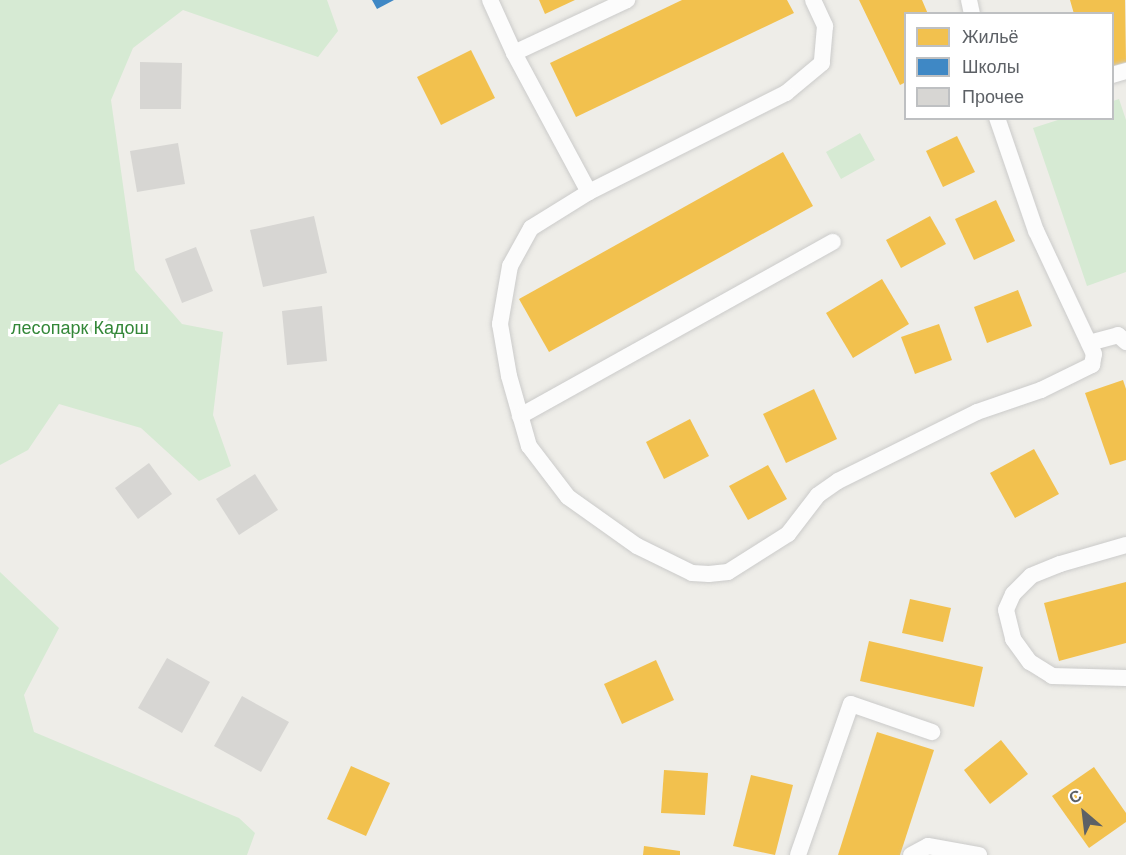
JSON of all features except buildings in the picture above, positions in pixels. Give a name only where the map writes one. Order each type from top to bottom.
[{"type":"lane","points":[[490,0],[514,53],[589,192]]},
{"type":"lane","points":[[514,53],[627,0]]},
{"type":"lane","points":[[813,0],[825,26],[822,63],[786,93],[589,192],[531,228],[510,266],[500,324],[508,376],[529,447],[568,496],[637,546],[692,573],[728,572],[788,534],[818,495],[838,481],[977,412],[1041,390],[1088,368],[1095,360],[1036,231],[998,120]]},
{"type":"lane","points":[[520,416],[833,242]]},
{"type":"lane","points":[[1089,343],[1118,335],[1126,342]]},
{"type":"lane","points":[[1126,545],[1060,564],[1031,576],[1013,594],[1006,610],[1013,639],[1030,662],[1052,676],[1126,678]]},
{"type":"lane","points":[[798,855],[851,704],[932,732]]},
{"type":"lane","points":[[911,855],[928,846],[979,855]]},
{"type":"green space","name":"лесопарк Кадош","points":[[0,0],[327,0],[338,31],[318,57],[183,10],[133,48],[111,100],[135,270],[182,324],[223,332],[213,415],[231,466],[199,481],[141,428],[59,404],[28,450],[0,465]]},
{"type":"green space","points":[[1119,99],[1126,120],[1126,272],[1087,286],[1033,128],[1058,120],[1114,120],[1114,101]]},
{"type":"green space","points":[[860,133],[875,160],[841,179],[826,152]]},
{"type":"green space","points":[[0,572],[59,628],[24,695],[34,732],[239,818],[255,833],[247,855],[0,855]]}]
